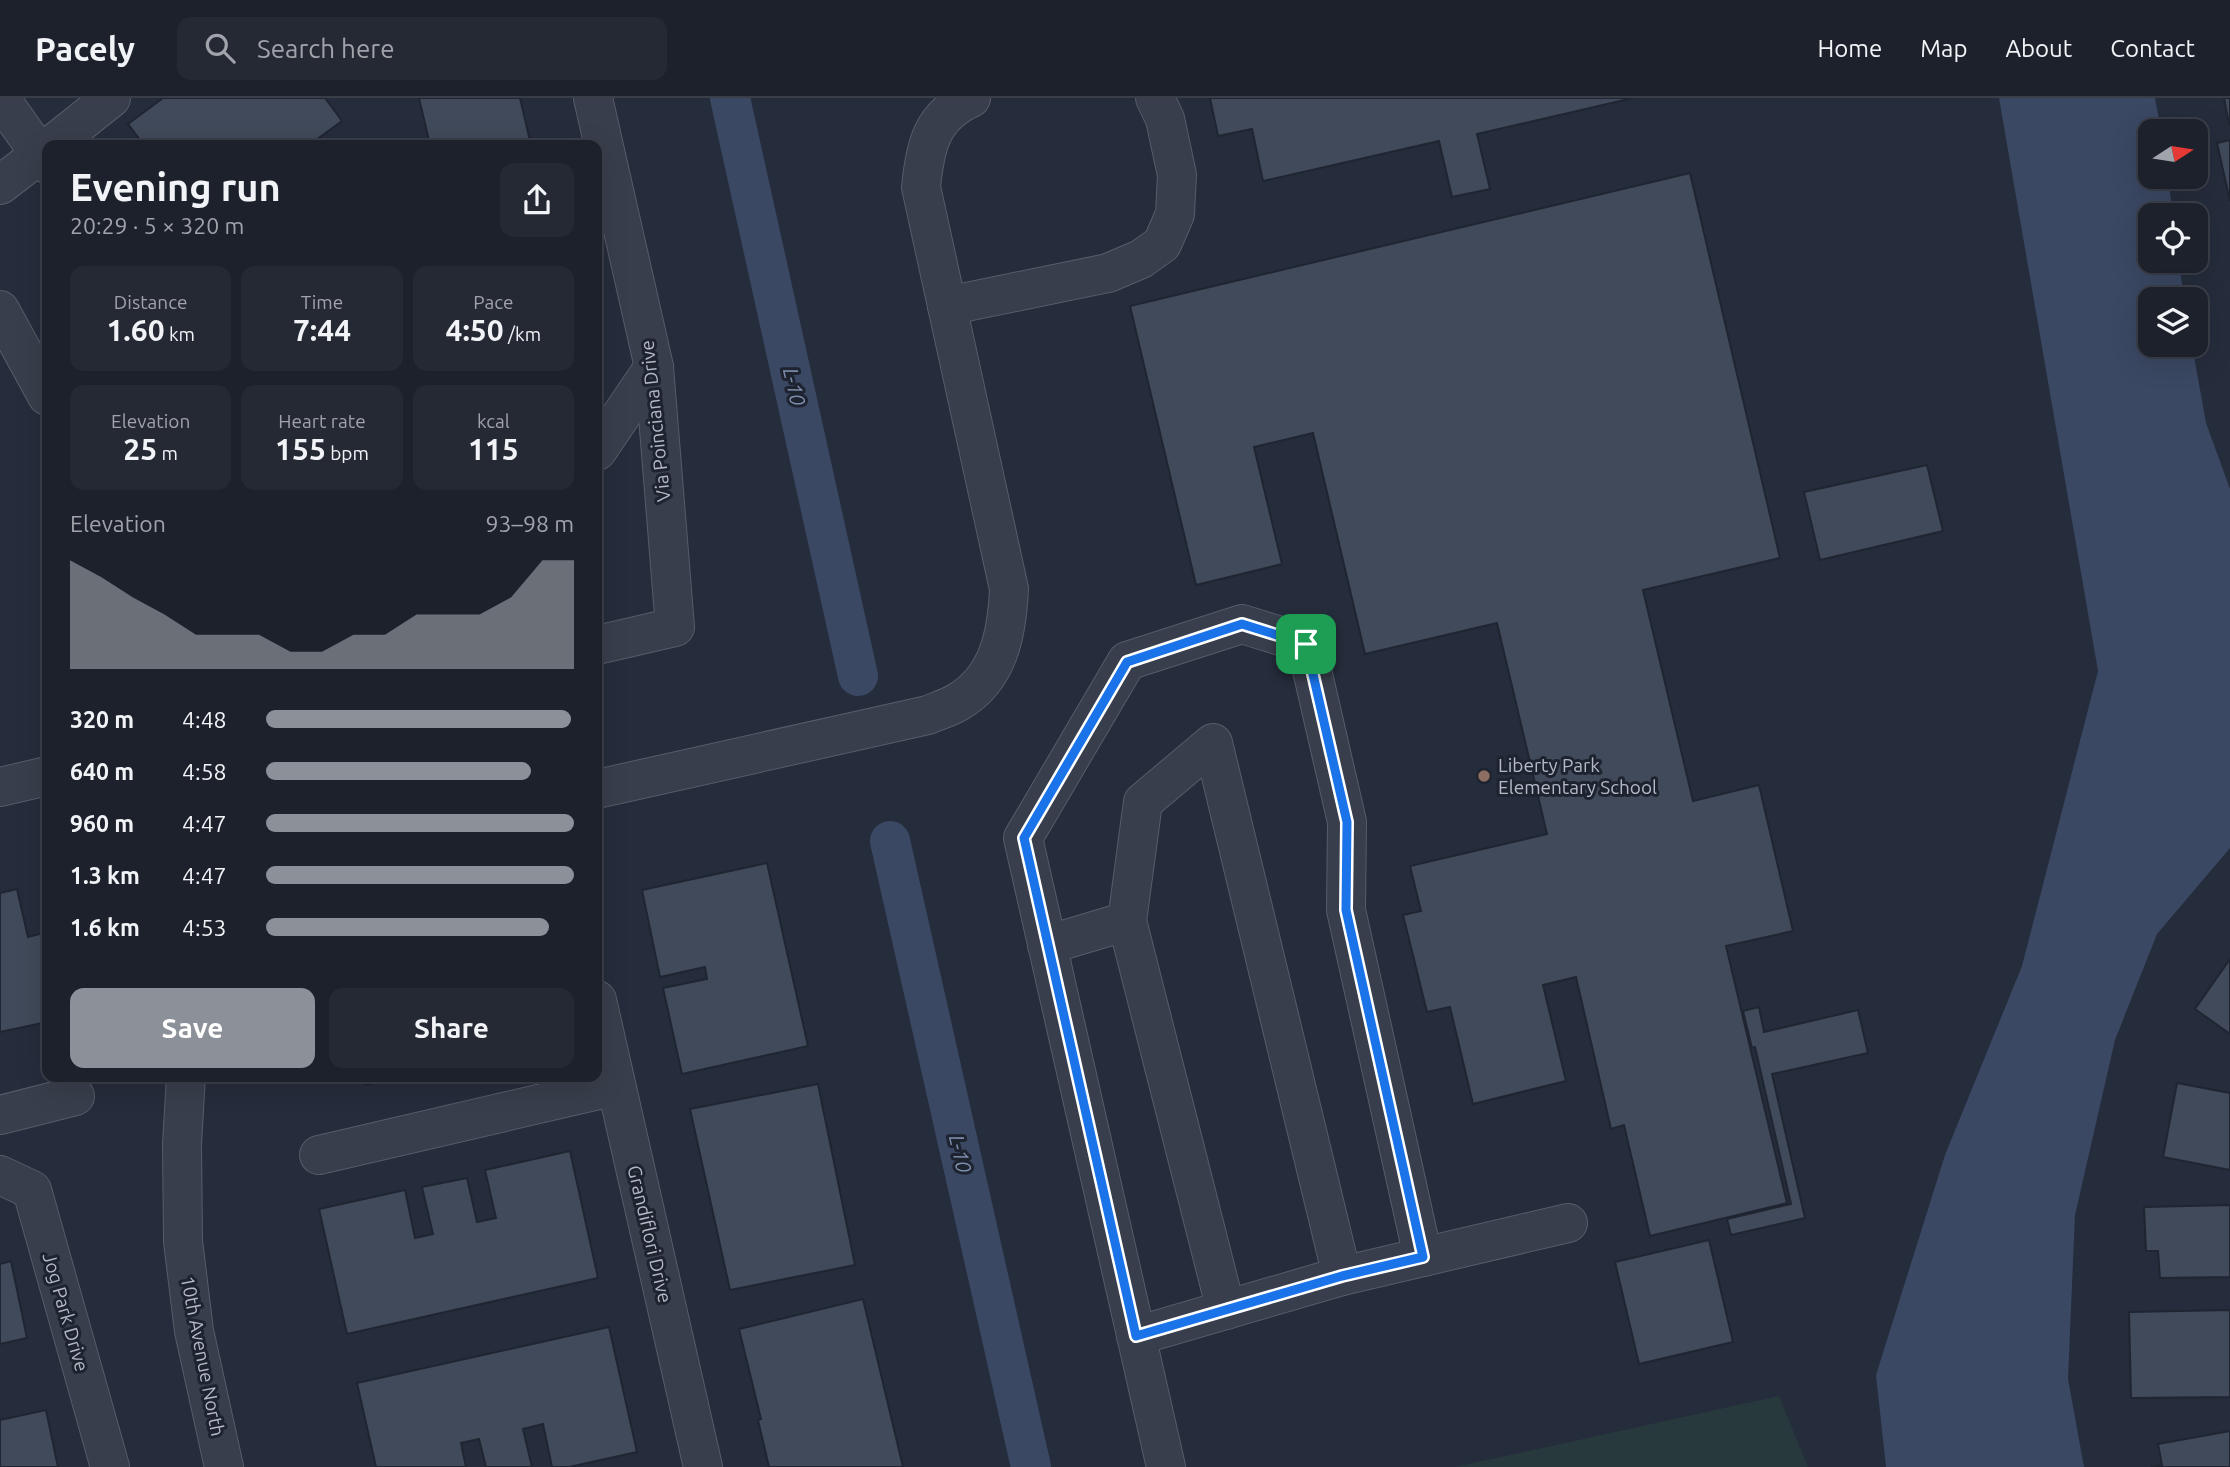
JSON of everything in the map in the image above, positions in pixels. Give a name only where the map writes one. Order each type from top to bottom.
[{"type":"street","points":[[0,98],[42,147]]},
{"type":"street","points":[[62,140],[111,98]]},
{"type":"street","name":"Via Poinciana Drive","points":[[593,98],[654,367],[675,627],[602,644]]},
{"type":"street","points":[[602,788],[928,716],[959,702],[982,681],[1000,652],[1008,621],[1009,589],[921,187],[925,152],[939,120],[960,103],[971,98]]},
{"type":"street","points":[[947,306],[1108,273],[1141,259],[1162,244],[1175,214],[1177,175],[1165,119],[1155,98]]},
{"type":"street","points":[[0,185],[42,156]]},
{"type":"street","points":[[0,310],[42,387]]},
{"type":"street","points":[[602,444],[654,367]]},
{"type":"street","points":[[1166,1467],[1024,838],[1127,662],[1242,624],[1306,644],[1347,822],[1346,910],[1423,1257]]},
{"type":"street","points":[[1226,1310],[1127,921],[1143,802],[1213,743],[1342,1276]]},
{"type":"street","points":[[2,777],[42,776]]},
{"type":"street","points":[[1047,945],[1127,921]]},
{"type":"street","name":"Grandiflori Drive","points":[[602,1023],[703,1467]]},
{"type":"street","name":"10th Avenue North","points":[[186,1082],[182,1144],[183,1241],[194,1331],[224,1467]]},
{"type":"street","points":[[318,1155],[616,1086]]},
{"type":"street","points":[[0,1115],[75,1096]]},
{"type":"street","name":"Jog Park Drive","points":[[0,1175],[32,1190],[110,1467]]},
{"type":"street","points":[[1136,1336],[1342,1276],[1569,1223]]},
{"type":"shaded area","points":[[1779,1396],[1808,1467],[1455,1467]]},
{"type":"water","points":[[1999,98],[2155,98],[2159,119],[2138,119],[2138,189],[2170,189],[2171,203],[2138,203],[2138,273],[2181,273],[2182,287],[2138,287],[2138,357],[2194,357],[2206,423],[2230,489],[2230,848],[2157,934],[2115,1040],[2075,1215],[2068,1379],[2084,1467],[1886,1467],[1876,1375],[1945,1155],[2022,966],[2098,671]]},
{"type":"building","points":[[163,98],[325,98],[342,121],[316,140],[140,140],[128,124]]},
{"type":"building","points":[[419,98],[520,98],[530,140],[429,140]]},
{"type":"building","points":[[1210,98],[1633,98],[1477,134],[1490,189],[1452,197],[1439,141],[1263,181],[1252,129],[1218,136]]},
{"type":"building","points":[[2224,98],[2230,98],[2230,124],[2229,124]]},
{"type":"building","points":[[2230,140],[2230,201],[2217,143]]},
{"type":"building","points":[[1690,173],[1780,558],[1643,590],[1693,801],[1759,785],[1793,931],[1726,946],[1787,1203],[1650,1236],[1624,1125],[1611,1129],[1576,977],[1543,985],[1566,1081],[1473,1104],[1450,1007],[1427,1012],[1403,915],[1421,911],[1410,866],[1547,834],[1497,623],[1365,654],[1313,433],[1254,447],[1282,564],[1196,585],[1130,306]]},
{"type":"building","points":[[1927,465],[1943,531],[1820,560],[1804,492]]},
{"type":"building","points":[[767,863],[808,1046],[682,1074],[663,988],[707,979],[705,967],[660,977],[642,890]]},
{"type":"building","points":[[17,889],[28,937],[42,933],[42,1023],[0,1032],[0,893]]},
{"type":"building","points":[[2230,959],[2230,1034],[2195,1009]]},
{"type":"building","points":[[1759,1007],[1764,1032],[1858,1010],[1868,1053],[1772,1074],[1805,1218],[1731,1235],[1727,1219],[1791,1204],[1755,1047],[1752,1048],[1743,1011]]},
{"type":"building","points":[[2177,1083],[2230,1093],[2230,1170],[2163,1157]]},
{"type":"building","points":[[818,1084],[855,1265],[730,1290],[690,1109]]},
{"type":"building","points":[[570,1151],[598,1278],[347,1334],[319,1209],[405,1190],[415,1238],[433,1234],[422,1187],[467,1178],[477,1222],[496,1218],[485,1170]]},
{"type":"building","points":[[2230,1205],[2230,1277],[2160,1278],[2158,1251],[2146,1251],[2144,1207]]},
{"type":"building","points":[[1709,1240],[1733,1342],[1639,1364],[1615,1262]]},
{"type":"building","points":[[11,1261],[27,1338],[0,1344],[0,1264]]},
{"type":"building","points":[[863,1299],[903,1467],[769,1467],[758,1420],[761,1419],[739,1329]]},
{"type":"building","points":[[2230,1310],[2230,1397],[2131,1398],[2129,1312]]},
{"type":"building","points":[[609,1327],[637,1452],[569,1467],[552,1467],[543,1424],[523,1429],[532,1467],[486,1467],[479,1439],[461,1443],[466,1467],[376,1467],[357,1383]]},
{"type":"building","points":[[46,1410],[58,1467],[0,1467],[0,1420]]},
{"type":"building","points":[[2230,1431],[2230,1467],[2151,1467],[2162,1465],[2158,1444]]},
{"type":"waterway","name":"L-10","points":[[730,98],[858,676]]},
{"type":"waterway","name":"L-10","points":[[890,841],[1031,1467]]},
{"type":"place","name":"Liberty Park Elementary School","points":[[1484,776]]},
{"type":"route","points":[[1242,624],[1306,644],[1347,822],[1346,910],[1423,1257],[1342,1276],[1136,1336],[1024,838],[1127,662],[1242,624]]}]
